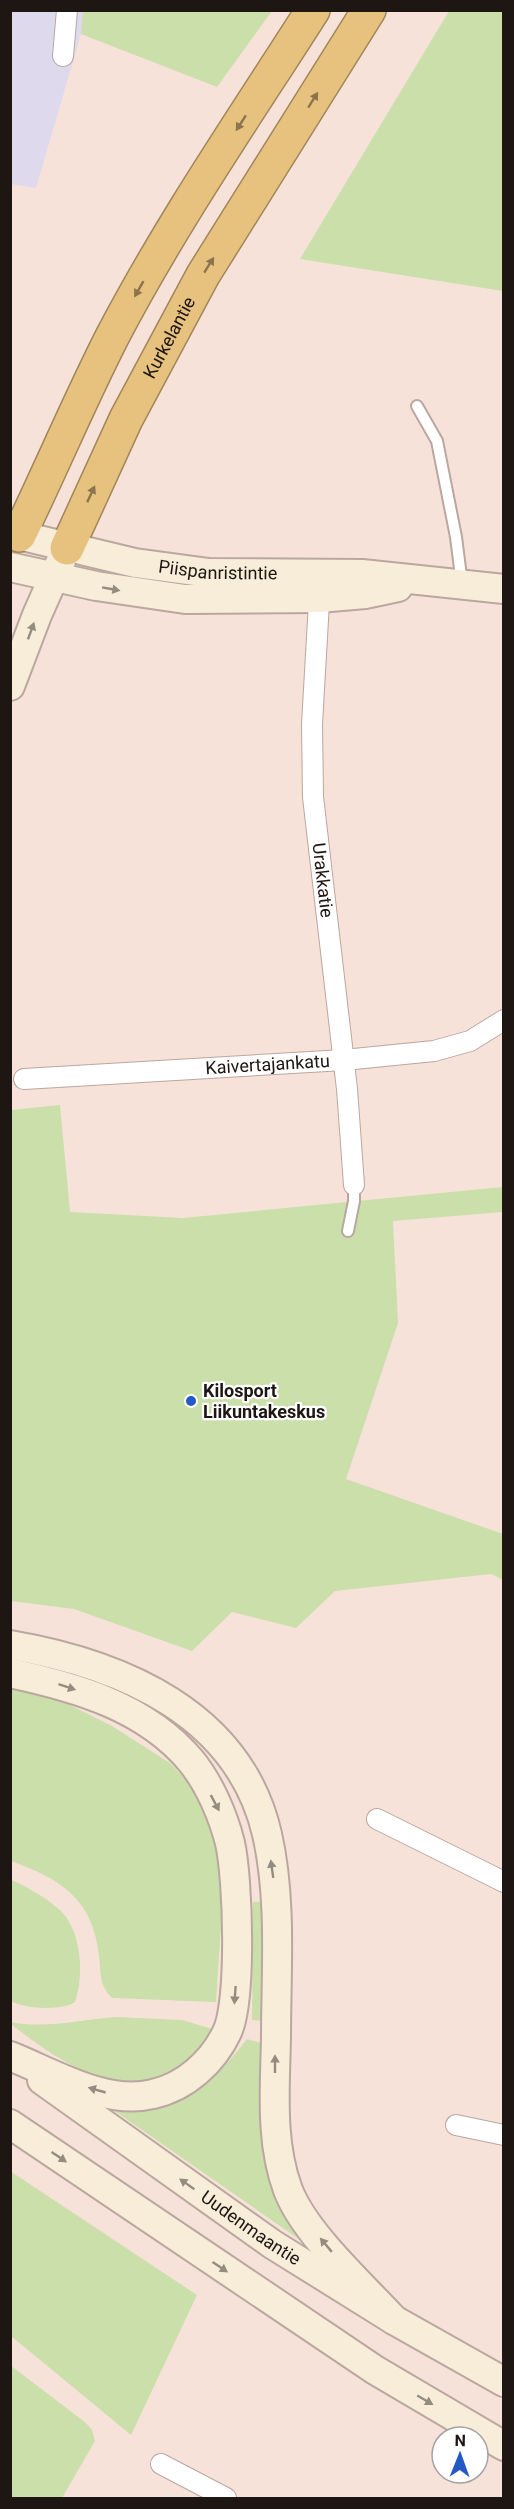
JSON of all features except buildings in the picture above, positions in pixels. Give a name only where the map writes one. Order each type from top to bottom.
[{"type":"highway","points":[[13,541],[113,335],[195,194],[313,10]]},
{"type":"highway","name":"Kurkelantie","points":[[61,562],[126,419],[192,294],[369,10]]},
{"type":"main road","name":"Piispanristintie","points":[[13,541],[61,562]]},
{"type":"main road","name":"Piispanristintie","points":[[10,567],[61,562],[135,563],[320,586],[365,594],[429,581],[504,589]]},
{"type":"main road","name":"Kurkelantie","points":[[10,686],[37,615],[61,562]]},
{"type":"main road","points":[[10,1644],[67,1656],[152,1689],[185,1710],[213,1734],[235,1762],[255,1799],[267,1833],[273,1874],[276,1919],[275,2124],[279,2160],[289,2192],[306,2221],[394,2319]]},
{"type":"main road","points":[[10,1673],[86,1693],[128,1711],[154,1727],[192,1762],[220,1812],[230,1842],[235,1872],[236,1964],[235,2001],[228,2031],[206,2062],[191,2078],[174,2088],[151,2095],[135,2096],[102,2092],[10,2057]]},
{"type":"main road","name":"Uudenmaantie","points":[[10,2057],[272,2244],[394,2319],[504,2382]]},
{"type":"main road","points":[[10,2124],[375,2370],[504,2446]]},
{"type":"street","points":[[63,56],[67,10]]},
{"type":"street","name":"Urakkatie","points":[[320,586],[312,724],[313,797],[344,1060],[354,1185]]},
{"type":"street","name":"Kaivertajankatu","points":[[24,1079],[344,1060],[451,1048],[470,1041],[504,1020]]},
{"type":"street","points":[[377,1819],[504,1882]]},
{"type":"street","points":[[456,2126],[504,2135]]},
{"type":"street","points":[[161,2464],[226,2499]]},
{"type":"lane","points":[[417,406],[437,441],[456,537],[462,584]]},
{"type":"lane","points":[[348,1231],[354,1201],[354,1185]]},
{"type":"shaded area","points":[[11,11],[85,11],[81,34],[36,188],[11,184]]},
{"type":"green space","points":[[83,10],[272,11],[217,87],[81,34]]},
{"type":"green space","points":[[449,11],[503,11],[503,291],[300,259]]},
{"type":"green space","name":"Kilosport Liikuntakeskus","points":[[60,1105],[70,1212],[183,1218],[503,1187],[503,1212],[393,1221],[398,1323],[346,1479],[503,1534],[503,1580],[491,1574],[335,1591],[296,1628],[232,1612],[192,1651],[74,1609],[11,1601],[11,1110]]},
{"type":"green space","points":[[11,1686],[46,1693],[112,1726],[170,1763],[199,1793],[214,1827],[223,1894],[216,2002],[112,1998],[103,1983],[96,1936],[82,1906],[72,1894],[45,1875],[11,1861]]},
{"type":"green space","points":[[11,1880],[51,1903],[69,1921],[77,1943],[80,1980],[75,2002],[69,2005],[43,2008],[25,2006],[11,2001]]},
{"type":"green space","points":[[268,1901],[267,2021],[252,2020],[253,1902]]},
{"type":"green space","points":[[115,2017],[182,2020],[219,2031],[190,2061],[164,2077],[141,2082],[117,2081],[94,2075],[50,2053],[10,2022],[36,2025]]},
{"type":"green space","points":[[247,2039],[267,2045],[288,2218],[300,2240],[109,2107],[188,2094],[213,2077]]},
{"type":"green space","points":[[10,2171],[197,2295],[131,2435],[11,2336]]},
{"type":"green space","points":[[10,2365],[92,2430],[95,2441],[62,2498],[11,2498]]},
{"type":"place","name":"Kilosport Liikuntakeskus","points":[[191,1401]]}]
